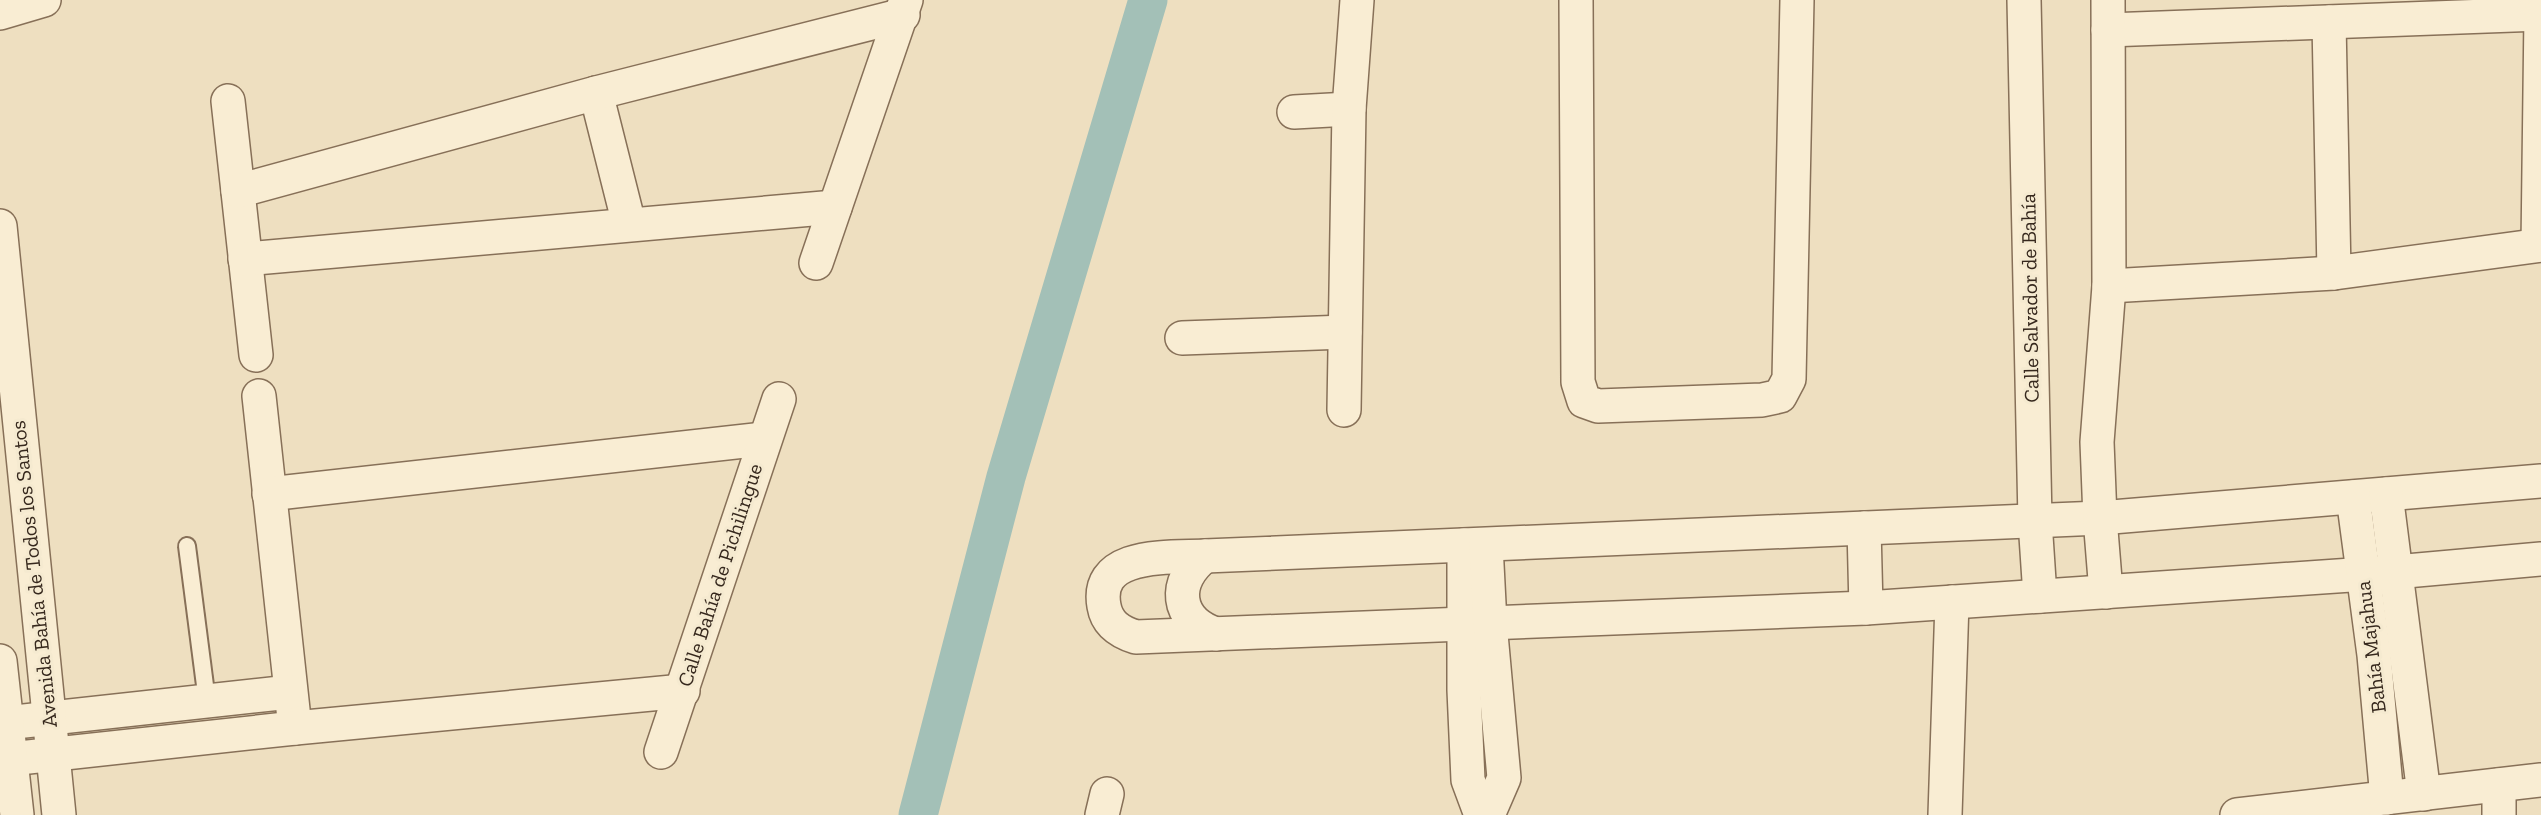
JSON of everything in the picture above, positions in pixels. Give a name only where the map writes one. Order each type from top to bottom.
[{"type":"street","points":[[0,13],[44,0]]},
{"type":"street","points":[[1344,410],[1349,109],[1357,0]]},
{"type":"street","points":[[1576,0],[1578,382],[1584,401],[1598,406],[1762,400],[1780,396],[1789,379],[1797,0]]},
{"type":"street","name":"Calle Salvador de Bahía","points":[[2024,0],[2036,521],[2040,596]]},
{"type":"street","points":[[238,191],[905,7]]},
{"type":"street","points":[[816,262],[905,7]]},
{"type":"street","points":[[2106,592],[2097,442],[2109,286],[2108,15],[2329,22],[2541,14],[2539,245],[2334,273],[2109,286]]},
{"type":"street","points":[[2329,22],[2334,273]]},
{"type":"street","points":[[596,93],[629,224]]},
{"type":"street","points":[[228,101],[256,355]]},
{"type":"street","points":[[1294,112],[1349,109]]},
{"type":"street","points":[[245,259],[836,207]]},
{"type":"street","name":"Avenida Bahía de Todos los Santos","points":[[0,226],[59,815]]},
{"type":"street","points":[[1182,338],[1345,332]]},
{"type":"street","points":[[259,396],[295,728]]},
{"type":"street","name":"Calle Bahía de Pichilingue","points":[[661,752],[779,399]]},
{"type":"street","points":[[269,494],[764,439]]},
{"type":"street","points":[[2541,481],[2100,519],[1205,556],[1132,561],[1111,575],[1105,586],[1104,609],[1116,628],[1136,637],[1866,608],[2395,572],[2541,559]]},
{"type":"street","name":"Bahía Majahua","points":[[2386,494],[2424,794]]},
{"type":"street","name":"Bahía Majahua","points":[[2353,497],[2374,655],[2387,798]]},
{"type":"street","points":[[1864,528],[1866,608]]},
{"type":"street","points":[[1475,545],[1477,623],[1504,778],[1488,815]]},
{"type":"street","points":[[1205,556],[1185,577],[1183,599],[1191,619],[1202,629],[1216,634]]},
{"type":"street","points":[[1945,815],[1952,602]]},
{"type":"street","points":[[1477,623],[1464,690],[1468,780],[1480,815]]},
{"type":"street","name":"Avenida Bahía de Todos los Santos","points":[[0,661],[17,815]]},
{"type":"street","points":[[10,759],[295,728],[683,691]]},
{"type":"street","points":[[6,723],[290,692]]},
{"type":"street","points":[[2237,815],[2311,811],[2424,794],[2499,800],[2541,780]]},
{"type":"lane","points":[[187,546],[207,701]]},
{"type":"waterway","points":[[918,815],[1006,477],[1148,0]]}]
